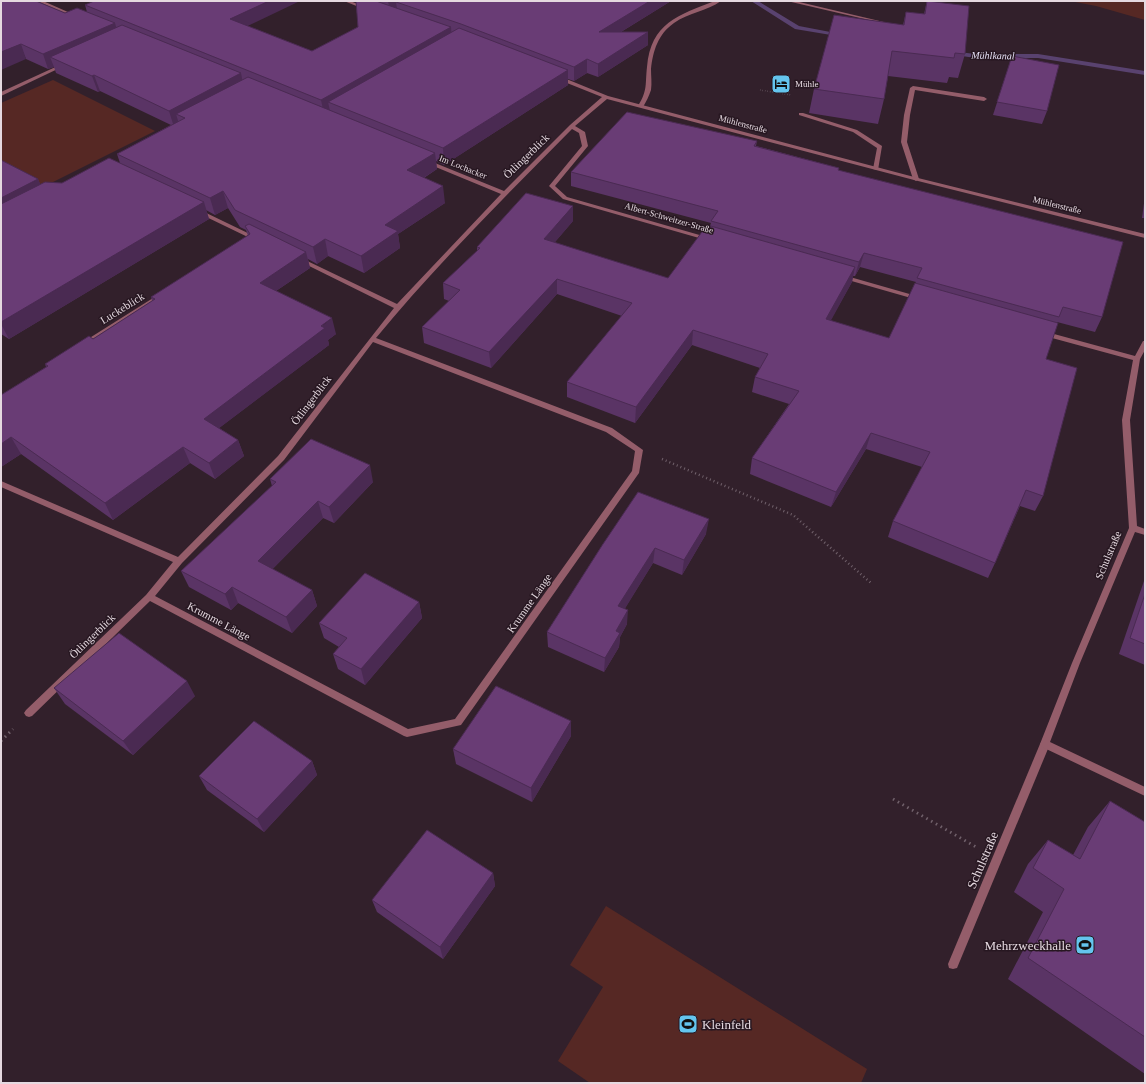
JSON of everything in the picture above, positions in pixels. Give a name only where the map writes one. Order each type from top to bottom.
[{"type":"street","points":[[39,1],[78,17]]},
{"type":"street","points":[[346,1],[375,11]]},
{"type":"street","points":[[641,106],[649,93],[650,51],[660,33],[679,17],[719,1]]},
{"type":"street","points":[[789,1],[895,25]]},
{"type":"street","points":[[1,94],[70,63]]},
{"type":"street","name":"Mühlenstraße","points":[[555,77],[606,97],[876,169],[1145,236]]},
{"type":"street","points":[[916,179],[904,142],[907,115],[913,88],[984,99]]},
{"type":"street","name":"Ötlingerblick","points":[[29,713],[149,597],[178,561],[281,458],[372,338],[398,307],[505,193],[572,126],[606,97]]},
{"type":"street","points":[[801,114],[855,131],[880,146],[876,169]]},
{"type":"street","name":"Albert-Schweitzer-Straße","points":[[572,126],[582,132],[585,146],[552,186],[565,198],[717,241]]},
{"type":"street","name":"Im Lochacker","points":[[425,160],[505,193]]},
{"type":"street","points":[[190,207],[260,240]]},
{"type":"street","points":[[246,241],[253,237]]},
{"type":"street","points":[[294,257],[398,307]]},
{"type":"street","points":[[839,276],[923,299]]},
{"type":"street","name":"Luckeblick","points":[[74,350],[167,291]]},
{"type":"street","points":[[1038,332],[1137,360]]},
{"type":"street","points":[[372,338],[609,430],[639,450]]},
{"type":"street","name":"Schulstraße","points":[[953,964],[1045,744],[1076,663],[1132,528],[1126,420],[1137,360],[1145,343]]},
{"type":"street","name":"Krumme Länge","points":[[149,597],[407,733],[458,722],[636,471],[639,450]]},
{"type":"street","points":[[1,484],[178,561]]},
{"type":"street","points":[[1132,528],[1145,532]]},
{"type":"street","points":[[1045,744],[1145,792]]},
{"type":"path","points":[[760,90],[798,96]]},
{"type":"path","points":[[639,450],[793,515],[871,583]]},
{"type":"path","points":[[893,799],[996,860]]},
{"type":"shaded area","points":[[1070,1],[1145,1],[1145,20],[1096,6]]},
{"type":"shaded area","points":[[53,80],[155,131],[39,189],[1,167],[1,103]]},
{"type":"shaded area","name":"Kleinfeld","points":[[606,906],[867,1069],[861,1083],[590,1083],[558,1061],[603,987],[570,965]]},
{"type":"building","points":[[1,1],[36,1],[65,13],[77,8],[115,23],[43,54],[21,44],[1,52]]},
{"type":"building","points":[[94,1],[269,1],[230,19],[312,51],[358,27],[356,1],[376,1],[451,27],[321,100],[85,5]]},
{"type":"building","points":[[650,1],[599,32],[648,32],[598,64],[587,59],[574,67],[461,24],[396,2]]},
{"type":"building","points":[[927,1],[969,6],[965,54],[955,53],[954,58],[892,51],[884,99],[814,89],[834,15],[904,25],[906,12],[925,14]]},
{"type":"building","points":[[122,25],[241,73],[169,111],[94,75],[92,76],[50,57]]},
{"type":"building","points":[[459,28],[568,70],[443,148],[328,102]]},
{"type":"building","points":[[1012,56],[1059,65],[1047,111],[997,102]]},
{"type":"building","points":[[248,77],[435,153],[407,170],[443,186],[385,225],[398,231],[361,256],[325,239],[313,247],[235,210],[223,191],[210,198],[117,154],[185,118],[176,114]]},
{"type":"building","points":[[627,112],[757,141],[754,146],[839,168],[838,170],[1123,242],[1102,317],[1063,307],[1059,317],[917,278],[922,268],[864,253],[859,262],[711,221],[718,211],[571,172]]},
{"type":"building","points":[[109,158],[204,202],[1,322],[1,204],[45,182],[62,183]]},
{"type":"building","points":[[1,160],[38,179],[1,198]]},
{"type":"building","points":[[526,193],[573,206],[544,239],[668,278],[707,225],[855,267],[826,319],[889,338],[915,283],[1058,323],[1046,359],[1077,368],[1043,496],[1026,490],[995,563],[893,521],[930,452],[871,433],[836,492],[752,458],[799,391],[755,377],[768,354],[693,330],[636,407],[567,382],[632,303],[557,279],[489,352],[422,327],[460,290],[443,283],[480,248],[477,247]]},
{"type":"building","points":[[249,224],[306,252],[260,283],[332,318],[321,326],[325,328],[204,419],[238,440],[209,463],[183,447],[105,503],[11,437],[1,444],[1,395],[48,366],[45,364],[89,336],[93,339],[155,299],[151,297],[250,234],[245,226]]},
{"type":"building","points":[[311,439],[370,465],[329,507],[318,501],[258,561],[312,590],[286,617],[232,587],[225,594],[181,571],[276,482],[270,479]]},
{"type":"building","points":[[638,492],[709,519],[684,560],[655,548],[618,606],[628,610],[616,631],[620,633],[605,658],[547,632]]},
{"type":"building","points":[[365,573],[419,602],[361,669],[333,654],[347,638],[319,623]]},
{"type":"building","points":[[1145,594],[1145,644],[1130,638]]},
{"type":"building","points":[[119,633],[187,681],[123,741],[54,688]]},
{"type":"building","points":[[496,686],[571,721],[531,788],[453,749]]},
{"type":"building","points":[[254,721],[312,761],[257,819],[199,776]]},
{"type":"building","name":"Mehrzweckhalle","points":[[1110,801],[1145,822],[1145,1037],[1028,958],[1064,889],[1033,868],[1048,840],[1080,859]]},
{"type":"building","points":[[427,830],[493,873],[440,947],[372,900]]},
{"type":"waterway","name":"Mühlkanal","points":[[754,1],[797,28],[843,35]]},
{"type":"waterway","name":"Mühlkanal","points":[[951,53],[975,56],[1038,56],[1145,73]]},
{"type":"place","name":"Mühle","points":[[781,84]]},
{"type":"place","name":"Mehrzweckhalle","points":[[1085,945]]},
{"type":"place","name":"Kleinfeld","points":[[688,1024]]}]
